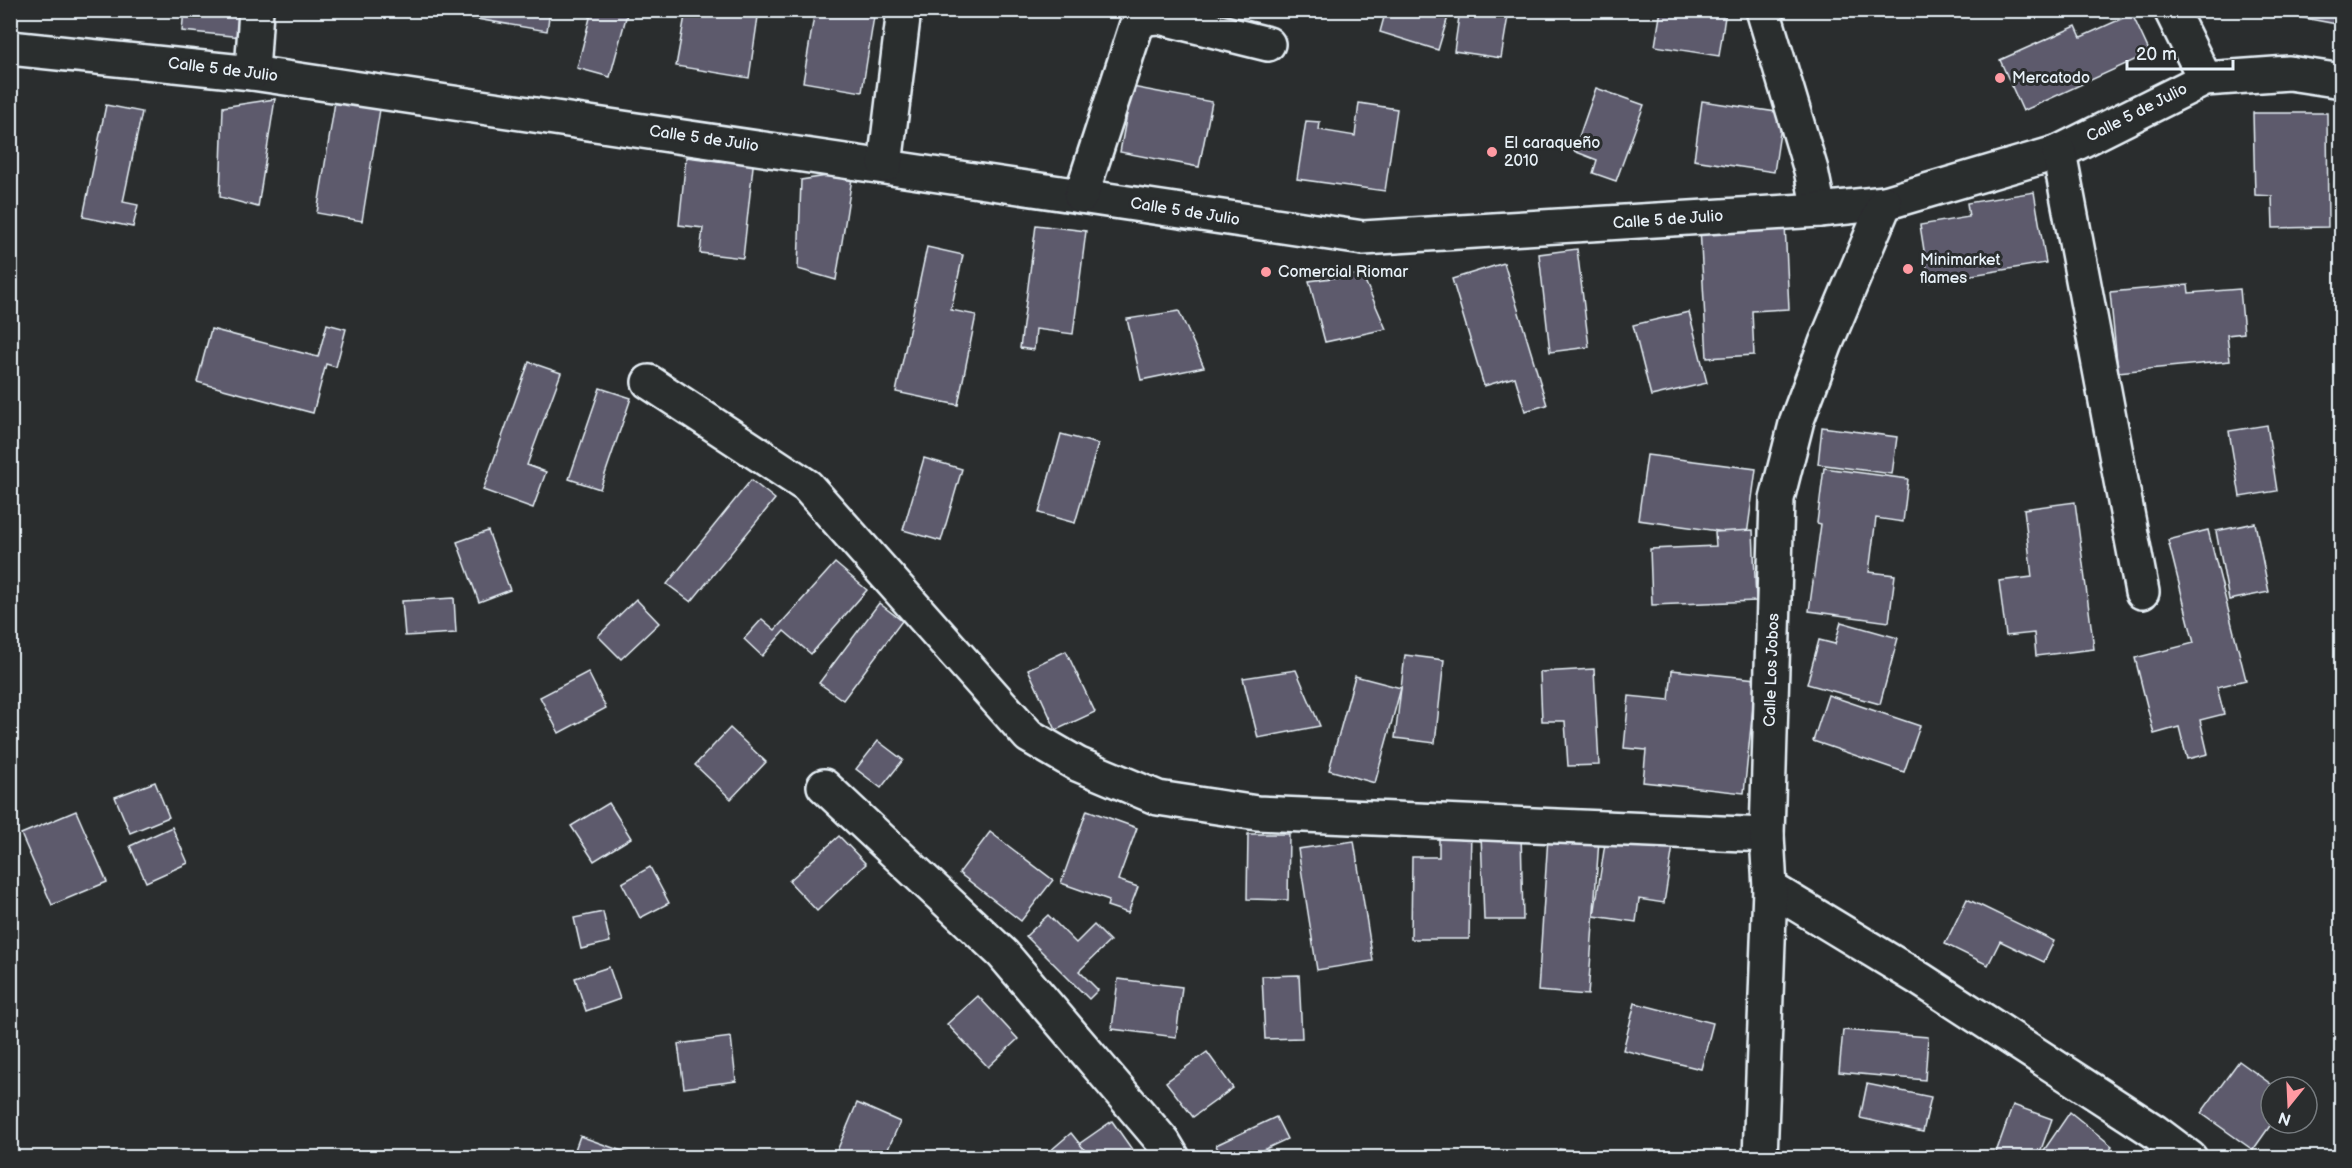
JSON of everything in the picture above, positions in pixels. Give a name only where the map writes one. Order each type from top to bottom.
[{"type":"street","points":[[252,73],[256,10]]},
{"type":"street","points":[[885,165],[904,10]]},
{"type":"street","points":[[1763,10],[1811,170],[1819,210]]},
{"type":"street","points":[[2171,10],[2205,79]]},
{"type":"street","points":[[1081,196],[1136,27],[1145,18],[1159,17],[1268,44]]},
{"type":"street","name":"Calle 5 de Julio","points":[[10,48],[252,73],[885,165],[1363,238],[1819,210],[1885,203],[2059,152],[2205,79],[2289,73],[2342,81]]},
{"type":"street","points":[[2059,152],[2142,592]]},
{"type":"street","name":"Calle Los Jobos","points":[[1760,1158],[1770,888],[1767,835],[1777,500],[1797,420],[1826,343],[1885,203]]},
{"type":"street","points":[[649,382],[807,486],[1029,736],[1077,764],[1158,798],[1257,813],[1767,835]]},
{"type":"street","points":[[824,786],[1003,954],[1164,1143],[1173,1158]]},
{"type":"street","points":[[1770,888],[1920,979],[2154,1131],[2190,1158]]},
{"type":"building","points":[[184,10],[245,10],[242,37],[182,31]]},
{"type":"building","points":[[320,10],[367,10],[367,15]]},
{"type":"building","points":[[424,10],[550,10],[547,31]]},
{"type":"building","points":[[592,10],[628,10],[610,77],[577,68]]},
{"type":"building","points":[[686,10],[759,10],[749,78],[676,66]]},
{"type":"building","points":[[815,10],[875,10],[862,92],[803,82]]},
{"type":"building","points":[[1386,10],[1450,10],[1438,50],[1380,32]]},
{"type":"building","points":[[1460,10],[1509,10],[1501,58],[1454,51]]},
{"type":"building","points":[[1661,10],[1726,10],[1719,56],[1655,46]]},
{"type":"building","points":[[2261,10],[2342,10],[2342,25]]},
{"type":"building","points":[[2132,14],[2150,53],[2023,111],[2000,60],[2076,26],[2081,37]]},
{"type":"building","points":[[1132,87],[1212,102],[1199,167],[1120,152]]},
{"type":"building","points":[[1596,88],[1644,105],[1616,181],[1593,173],[1597,160],[1574,151]]},
{"type":"building","points":[[336,96],[381,103],[362,221],[317,213]]},
{"type":"building","points":[[275,99],[258,207],[220,197],[223,107]]},
{"type":"building","points":[[1702,101],[1783,113],[1774,172],[1694,160]]},
{"type":"building","points":[[1359,103],[1397,109],[1385,191],[1297,179],[1306,121],[1320,122],[1319,130],[1355,136]]},
{"type":"building","points":[[106,105],[142,112],[123,202],[138,205],[133,227],[83,217]]},
{"type":"building","points":[[2253,113],[2327,113],[2328,227],[2273,228],[2272,196],[2255,195]]},
{"type":"building","points":[[727,145],[755,148],[743,258],[700,253],[703,228],[679,225],[686,157],[725,162]]},
{"type":"building","points":[[853,172],[836,280],[798,269],[801,180]]},
{"type":"building","points":[[2034,192],[2046,263],[1929,282],[1920,225],[1969,217],[1967,203]]},
{"type":"building","points":[[1785,224],[1789,309],[1752,311],[1754,355],[1707,358],[1700,227]]},
{"type":"building","points":[[1036,225],[1086,231],[1073,334],[1036,329],[1034,350],[1020,348]]},
{"type":"building","points":[[927,247],[963,255],[951,310],[976,315],[958,405],[896,392]]},
{"type":"building","points":[[1577,249],[1589,347],[1550,352],[1539,254]]},
{"type":"building","points":[[1504,263],[1547,405],[1525,411],[1515,377],[1484,386],[1452,279]]},
{"type":"building","points":[[1362,274],[1386,329],[1325,342],[1309,281]]},
{"type":"building","points":[[2188,285],[2189,293],[2240,289],[2244,333],[2227,335],[2230,361],[2118,372],[2110,292]]},
{"type":"building","points":[[1179,311],[1204,367],[1141,380],[1127,319]]},
{"type":"building","points":[[1689,312],[1707,383],[1651,396],[1633,325]]},
{"type":"building","points":[[327,324],[346,329],[336,367],[326,364],[313,413],[197,382],[211,329],[318,357]]},
{"type":"building","points":[[529,362],[561,373],[527,465],[546,472],[533,508],[483,490]]},
{"type":"building","points":[[600,388],[631,398],[600,489],[569,479]]},
{"type":"building","points":[[2267,425],[2277,491],[2240,497],[2229,431]]},
{"type":"building","points":[[1822,427],[1897,437],[1892,474],[1818,464]]},
{"type":"building","points":[[1061,434],[1098,444],[1075,523],[1039,513]]},
{"type":"building","points":[[1647,455],[1756,469],[1747,535],[1638,520]]},
{"type":"building","points":[[924,458],[962,469],[941,541],[903,530]]},
{"type":"building","points":[[1824,468],[1908,479],[1903,522],[1876,518],[1869,572],[1895,575],[1889,622],[1809,611],[1821,524],[1817,523]]},
{"type":"building","points":[[751,480],[775,499],[691,602],[667,584]]},
{"type":"building","points":[[2075,502],[2094,649],[2036,656],[2034,633],[2006,636],[1999,581],[2032,577],[2024,509]]},
{"type":"building","points":[[2255,523],[2269,592],[2229,600],[2216,531]]},
{"type":"building","points":[[1753,530],[1756,601],[1652,605],[1650,549],[1716,546],[1715,532]]},
{"type":"building","points":[[2208,530],[2246,680],[2217,687],[2224,714],[2200,720],[2208,754],[2187,759],[2179,727],[2154,734],[2135,658],[2194,643],[2168,540]]},
{"type":"building","points":[[488,531],[510,590],[479,602],[457,542]]},
{"type":"building","points":[[835,563],[867,590],[811,654],[784,631],[762,656],[744,639],[762,619],[775,630]]},
{"type":"building","points":[[454,598],[456,633],[405,636],[402,601]]},
{"type":"building","points":[[636,599],[659,623],[621,659],[598,636]]},
{"type":"building","points":[[879,603],[902,621],[843,700],[819,683]]},
{"type":"building","points":[[1841,622],[1898,638],[1880,704],[1807,684],[1819,640],[1835,644]]},
{"type":"building","points":[[1066,651],[1095,712],[1056,730],[1028,669]]},
{"type":"building","points":[[1405,655],[1444,660],[1435,743],[1395,738]]},
{"type":"building","points":[[1594,669],[1599,765],[1568,766],[1565,721],[1542,721],[1540,672]]},
{"type":"building","points":[[1296,670],[1320,726],[1258,738],[1243,678]]},
{"type":"building","points":[[1672,670],[1756,679],[1744,793],[1643,782],[1646,750],[1624,748],[1629,696],[1669,700]]},
{"type":"building","points":[[588,672],[606,708],[559,733],[540,697]]},
{"type":"building","points":[[1355,676],[1401,688],[1375,783],[1329,770]]},
{"type":"building","points":[[1828,695],[1920,726],[1904,772],[1813,741]]},
{"type":"building","points":[[730,728],[766,762],[731,799],[695,765]]},
{"type":"building","points":[[878,741],[903,760],[881,788],[856,769]]},
{"type":"building","points":[[155,782],[169,817],[130,833],[115,797]]},
{"type":"building","points":[[609,803],[631,838],[594,861],[571,826]]},
{"type":"building","points":[[1087,810],[1137,828],[1118,880],[1138,887],[1128,913],[1107,906],[1109,900],[1061,883]]},
{"type":"building","points":[[76,811],[107,882],[52,905],[21,834]]},
{"type":"building","points":[[172,827],[188,863],[146,882],[130,846]]},
{"type":"building","points":[[1439,827],[1471,828],[1469,939],[1411,939],[1412,857],[1439,857]]},
{"type":"building","points":[[990,832],[1053,880],[1021,921],[959,873]]},
{"type":"building","points":[[1521,832],[1523,920],[1484,920],[1481,833]]},
{"type":"building","points":[[1248,834],[1289,834],[1288,900],[1247,899]]},
{"type":"building","points":[[839,836],[866,864],[817,911],[789,881]]},
{"type":"building","points":[[1548,837],[1599,840],[1588,995],[1538,991]]},
{"type":"building","points":[[1606,837],[1673,846],[1664,903],[1639,899],[1636,922],[1594,916]]},
{"type":"building","points":[[1354,841],[1373,961],[1317,970],[1298,849]]},
{"type":"building","points":[[650,867],[669,903],[640,918],[622,883]]},
{"type":"building","points":[[1967,899],[2054,941],[2044,962],[2000,941],[1988,965],[1945,944]]},
{"type":"building","points":[[603,912],[610,942],[581,949],[574,918]]},
{"type":"building","points":[[1048,915],[1076,943],[1094,925],[1110,941],[1079,971],[1098,990],[1089,999],[1026,936]]},
{"type":"building","points":[[609,967],[620,999],[586,1011],[575,978]]},
{"type":"building","points":[[1299,975],[1302,1038],[1265,1039],[1262,976]]},
{"type":"building","points":[[1118,979],[1182,987],[1176,1037],[1112,1029]]},
{"type":"building","points":[[978,996],[1018,1039],[988,1067],[947,1024]]},
{"type":"building","points":[[1635,1003],[1713,1023],[1701,1069],[1623,1050]]},
{"type":"building","points":[[1843,1030],[1928,1037],[1925,1080],[1839,1072]]},
{"type":"building","points":[[731,1037],[736,1081],[684,1088],[678,1044]]},
{"type":"building","points":[[1207,1052],[1233,1088],[1193,1117],[1166,1082]]},
{"type":"building","points":[[2239,1061],[2259,1075],[2259,1135],[2264,1135],[2253,1150],[2201,1113]]},
{"type":"building","points":[[1867,1084],[1931,1097],[1923,1132],[1860,1118]]},
{"type":"building","points":[[857,1103],[900,1122],[884,1158],[834,1158]]},
{"type":"building","points":[[2013,1105],[2052,1119],[2038,1158],[1994,1158]]},
{"type":"building","points":[[2070,1112],[2112,1146],[2107,1158],[2040,1156]]},
{"type":"building","points":[[1276,1117],[1287,1139],[1263,1150],[1266,1158],[1221,1158],[1216,1145]]},
{"type":"building","points":[[1112,1121],[1138,1158],[1088,1158],[1079,1144]]},
{"type":"building","points":[[1071,1133],[1091,1158],[1042,1158]]},
{"type":"building","points":[[580,1136],[641,1158],[572,1158]]},
{"type":"building","points":[[1559,1149],[1640,1158],[1558,1158]]},
{"type":"place","name":"Mercatodo","points":[[2000,78]]},
{"type":"place","name":"El caraqueño 2010","points":[[1492,152]]},
{"type":"place","name":"Minimarket flames","points":[[1908,269]]},
{"type":"place","name":"Comercial Riomar","points":[[1266,272]]}]
